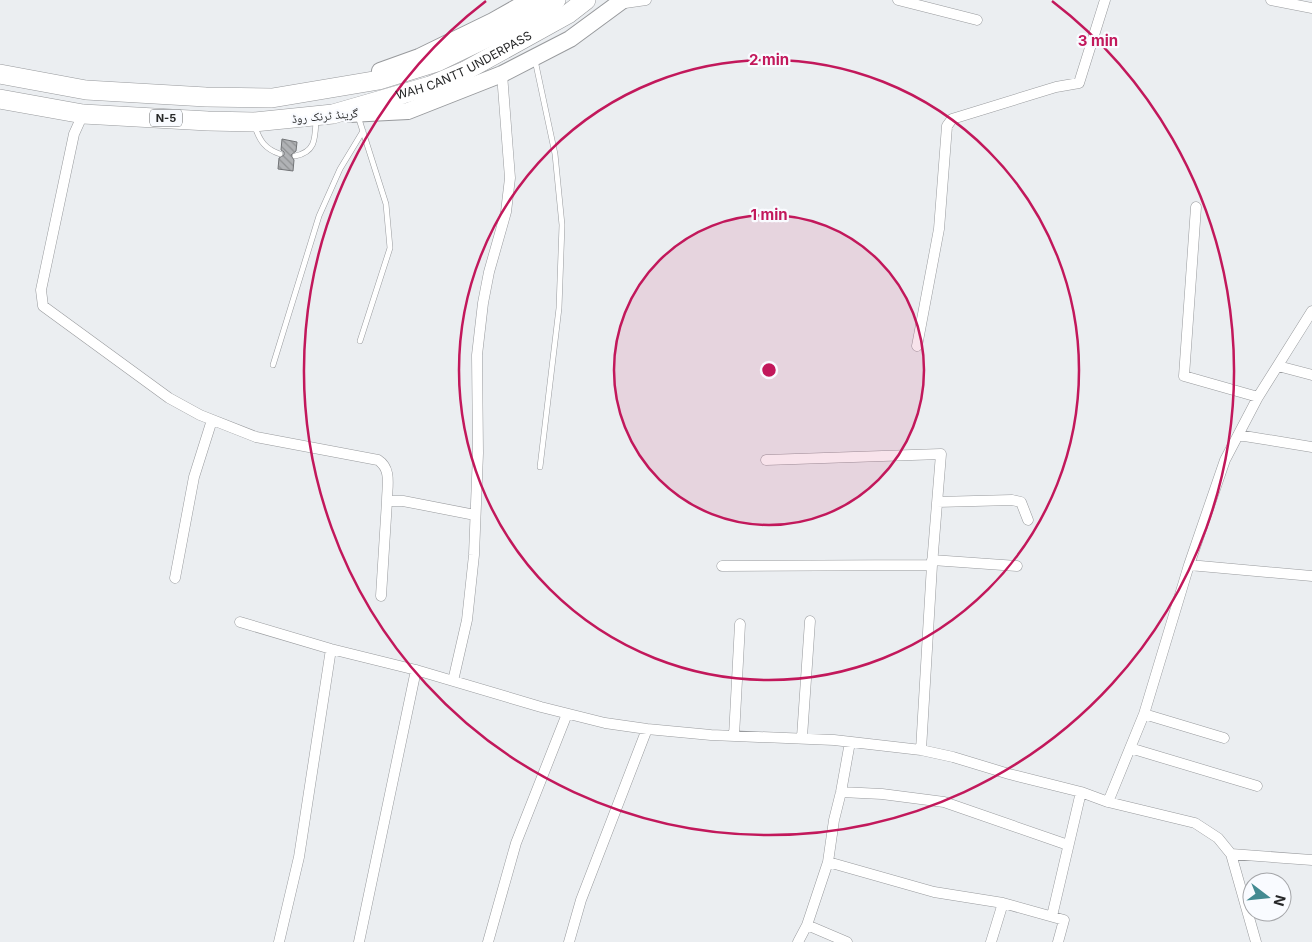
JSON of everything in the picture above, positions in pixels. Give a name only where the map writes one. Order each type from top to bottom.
[{"type":"highway","name":"WAH CANTT UNDERPASS","points":[[331,90],[379,80],[437,62],[497,33],[556,0]]},
{"type":"highway","name":"WAH CANTT UNDERPASS","points":[[325,116],[430,86],[466,71],[568,14],[586,0]]},
{"type":"highway","name":"گرینڈ ٹرنک روڈ","points":[[0,74],[86,90],[206,97],[272,98],[331,90]]},
{"type":"highway","points":[[83,114],[86,90]]},
{"type":"highway","name":"گرینڈ ٹرنک روڈ","points":[[0,99],[83,114],[254,122],[325,116]]},
{"type":"main road","name":"گرینڈ ٹرنک روڈ","points":[[331,90],[419,57],[493,21],[530,0]]},
{"type":"main road","name":"گرینڈ ٹرنک روڈ","points":[[325,116],[408,111],[502,74],[570,39],[621,2]]},
{"type":"street","points":[[621,2],[646,0]]},
{"type":"street","points":[[898,0],[977,20]]},
{"type":"street","points":[[917,346],[938,229],[947,126],[952,119],[1056,87],[1079,82],[1106,0]]},
{"type":"street","points":[[1271,0],[1312,8]]},
{"type":"street","points":[[453,680],[466,620],[474,555],[478,453],[477,355],[483,303],[506,212],[510,178],[502,74]]},
{"type":"street","points":[[83,114],[74,134],[41,290],[42,306],[170,398],[212,420],[256,437],[378,460],[384,465],[387,472],[387,501],[381,596]]},
{"type":"street","points":[[1196,207],[1184,376],[1258,397]]},
{"type":"street","points":[[1108,802],[1144,714],[1189,565],[1225,460],[1258,397],[1312,311]]},
{"type":"street","points":[[1278,366],[1312,374]]},
{"type":"street","points":[[175,578],[194,477],[212,420]]},
{"type":"street","points":[[1238,435],[1312,447]]},
{"type":"street","points":[[766,460],[941,454],[932,563],[921,750]]},
{"type":"street","points":[[937,502],[1012,500],[1021,502],[1028,520]]},
{"type":"street","points":[[387,501],[404,501],[475,515]]},
{"type":"street","points":[[722,566],[932,563],[1017,566]]},
{"type":"street","points":[[1189,565],[1312,576]]},
{"type":"street","points":[[802,738],[810,621]]},
{"type":"street","points":[[240,622],[331,649],[416,670],[567,714],[605,723],[647,729],[734,736],[802,738],[921,750],[1081,792],[1108,802],[1195,823],[1218,838],[1231,854],[1256,942]]},
{"type":"street","points":[[734,736],[740,624]]},
{"type":"street","points":[[279,942],[299,856],[331,649]]},
{"type":"street","points":[[359,942],[416,670]]},
{"type":"street","points":[[488,942],[516,843],[567,714]]},
{"type":"street","points":[[1144,714],[1224,738]]},
{"type":"street","points":[[569,942],[581,900],[647,729]]},
{"type":"street","points":[[798,942],[807,925],[828,862],[834,820],[850,742]]},
{"type":"street","points":[[1130,748],[1257,786]]},
{"type":"street","points":[[841,792],[882,794],[944,802],[1068,845]]},
{"type":"street","points":[[1052,916],[1081,792]]},
{"type":"street","points":[[1231,854],[1312,860]]},
{"type":"street","points":[[828,862],[934,892],[1003,903],[1064,920],[1058,942]]},
{"type":"street","points":[[991,942],[1003,903]]},
{"type":"street","points":[[807,925],[847,942]]},
{"type":"lane","points":[[535,57],[555,154],[562,225],[559,308],[540,467]]},
{"type":"lane","points":[[357,113],[386,204],[390,248],[360,341]]},
{"type":"lane","points":[[295,156],[305,154],[311,148],[325,116]]},
{"type":"lane","points":[[254,122],[258,137],[264,146],[280,154]]},
{"type":"lane","points":[[273,365],[319,216],[340,169],[363,131]]},
{"type":"building","points":[[282,139],[297,142],[296,151],[291,155],[294,160],[293,171],[278,169],[279,158],[284,155],[284,152],[281,150]]}]
